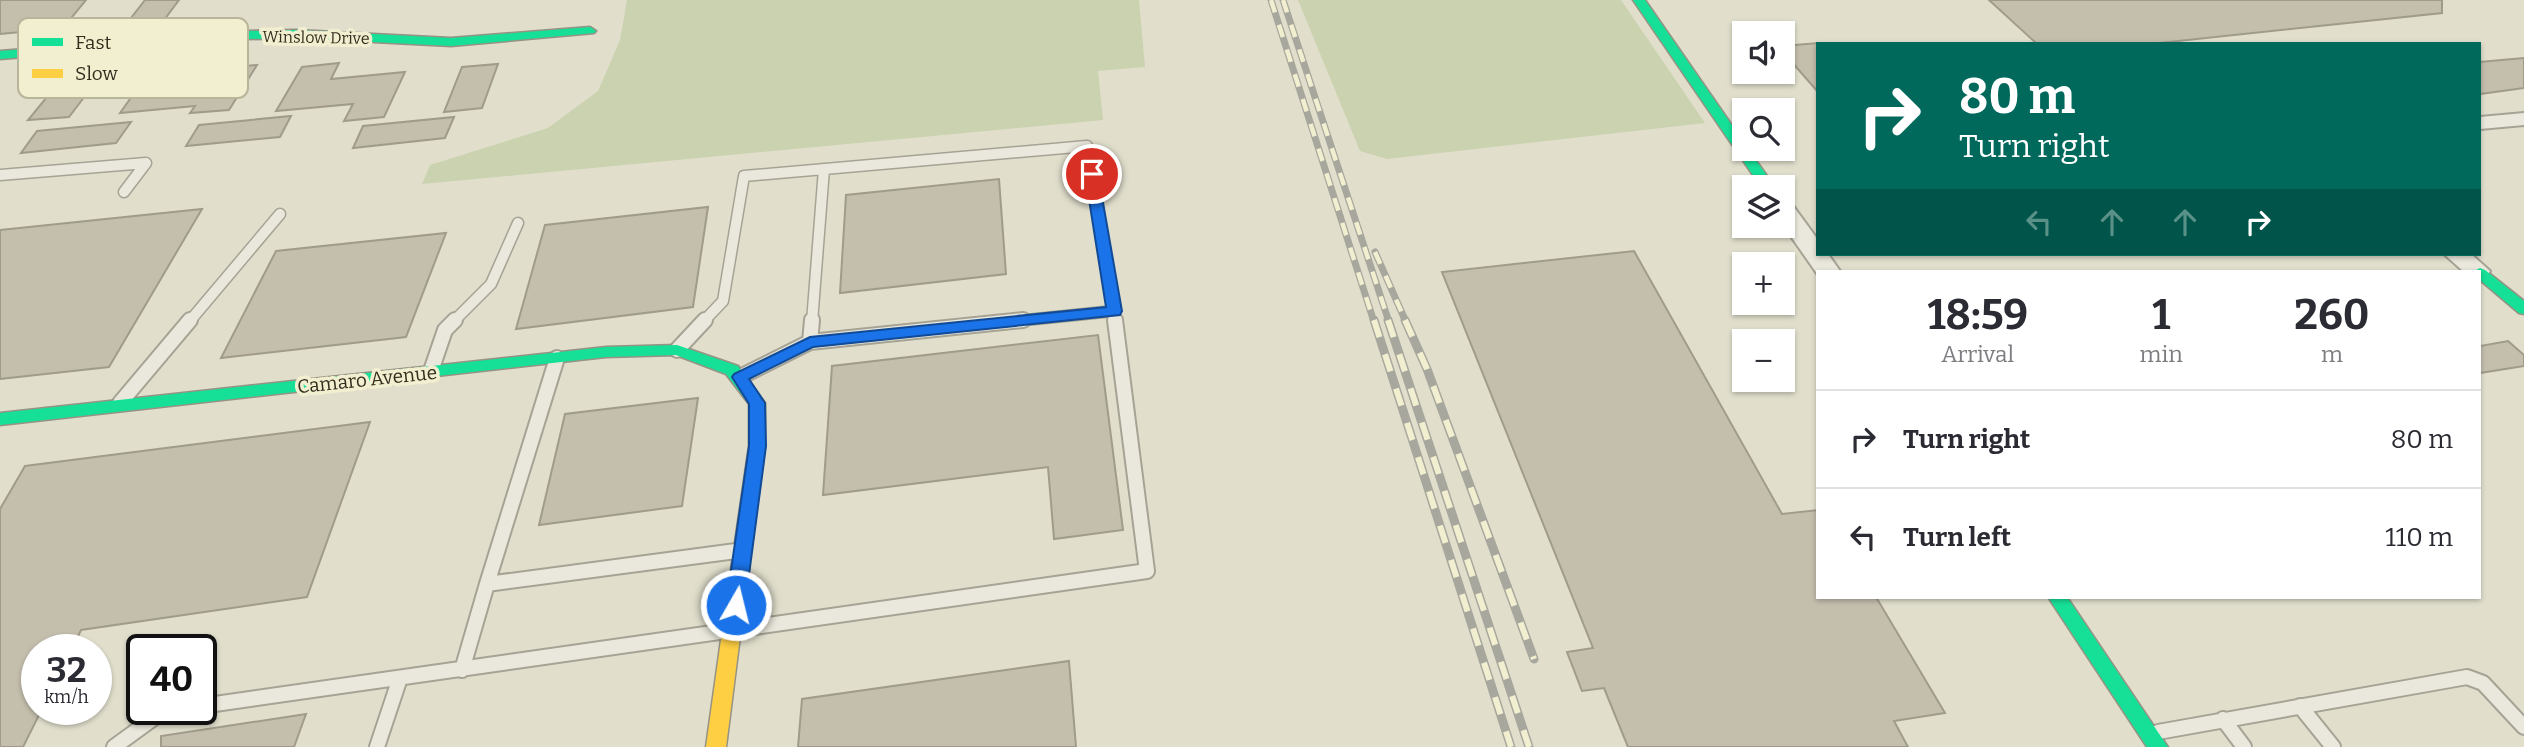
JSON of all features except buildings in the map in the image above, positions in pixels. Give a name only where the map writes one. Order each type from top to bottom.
[{"type":"street","points":[[1639,0],[1761,175]]},
{"type":"street","name":"Winslow Drive","points":[[248,35],[296,34],[451,42],[590,31]]},
{"type":"street","name":"Winslow Drive","points":[[0,55],[18,54]]},
{"type":"street","points":[[2481,123],[2524,118]]},
{"type":"street","points":[[1795,225],[1816,254]]},
{"type":"street","points":[[2459,256],[2476,270]]},
{"type":"street","points":[[2481,274],[2524,309]]},
{"type":"street","name":"Camaro Avenue","points":[[0,419],[606,352],[677,350],[736,374]]},
{"type":"street","points":[[716,747],[757,446],[757,403],[736,374]]},
{"type":"street","points":[[2058,599],[2153,741]]},
{"type":"lane","points":[[217,704],[1147,571],[1114,311],[1087,146],[744,176],[723,301],[677,350]]},
{"type":"lane","points":[[0,175],[146,163],[124,192]]},
{"type":"lane","points":[[810,342],[824,169]]},
{"type":"lane","points":[[117,406],[280,214]]},
{"type":"lane","points":[[431,372],[445,330],[491,284],[518,223]]},
{"type":"lane","points":[[736,374],[810,342],[1114,311]]},
{"type":"lane","points":[[462,670],[556,358]]},
{"type":"lane","points":[[487,584],[743,550]]},
{"type":"lane","points":[[2153,741],[2223,719],[2467,677],[2483,683],[2524,727]]},
{"type":"lane","points":[[377,747],[400,678]]},
{"type":"lane","points":[[2300,706],[2333,747]]},
{"type":"lane","points":[[2223,719],[2244,747]]},
{"type":"lane","points":[[114,747],[144,725]]},
{"type":"green space","points":[[627,0],[1139,0],[1145,67],[1098,71],[1103,120],[422,184],[430,165],[548,128],[598,91],[620,40]]},
{"type":"green space","points":[[1298,0],[1621,0],[1705,123],[1387,159],[1360,151]]},
{"type":"railway","points":[[1271,0],[1374,322]]},
{"type":"railway","points":[[1283,0],[1389,322]]},
{"type":"railway","points":[[1375,252],[1406,322]]},
{"type":"railway","points":[[1374,320],[1511,747]]},
{"type":"railway","points":[[1388,320],[1529,747]]},
{"type":"railway","points":[[1405,320],[1427,369],[1534,659]]},
{"type":"traffic: fast","points":[[1639,0],[1760,175]]},
{"type":"traffic: fast","points":[[248,35],[296,34],[451,42],[590,31]]},
{"type":"traffic: fast","points":[[0,55],[18,54]]},
{"type":"traffic: fast","points":[[2481,274],[2524,309]]},
{"type":"traffic: fast","points":[[0,419],[606,352],[677,350],[732,370],[757,403],[757,446],[736,597]]},
{"type":"traffic: fast","points":[[2058,599],[2158,747]]},
{"type":"traffic: slow","points":[[716,747],[736,597]]},
{"type":"route","points":[[736,605],[757,446],[757,403],[740,377],[810,342],[1114,311],[1092,174]]}]
